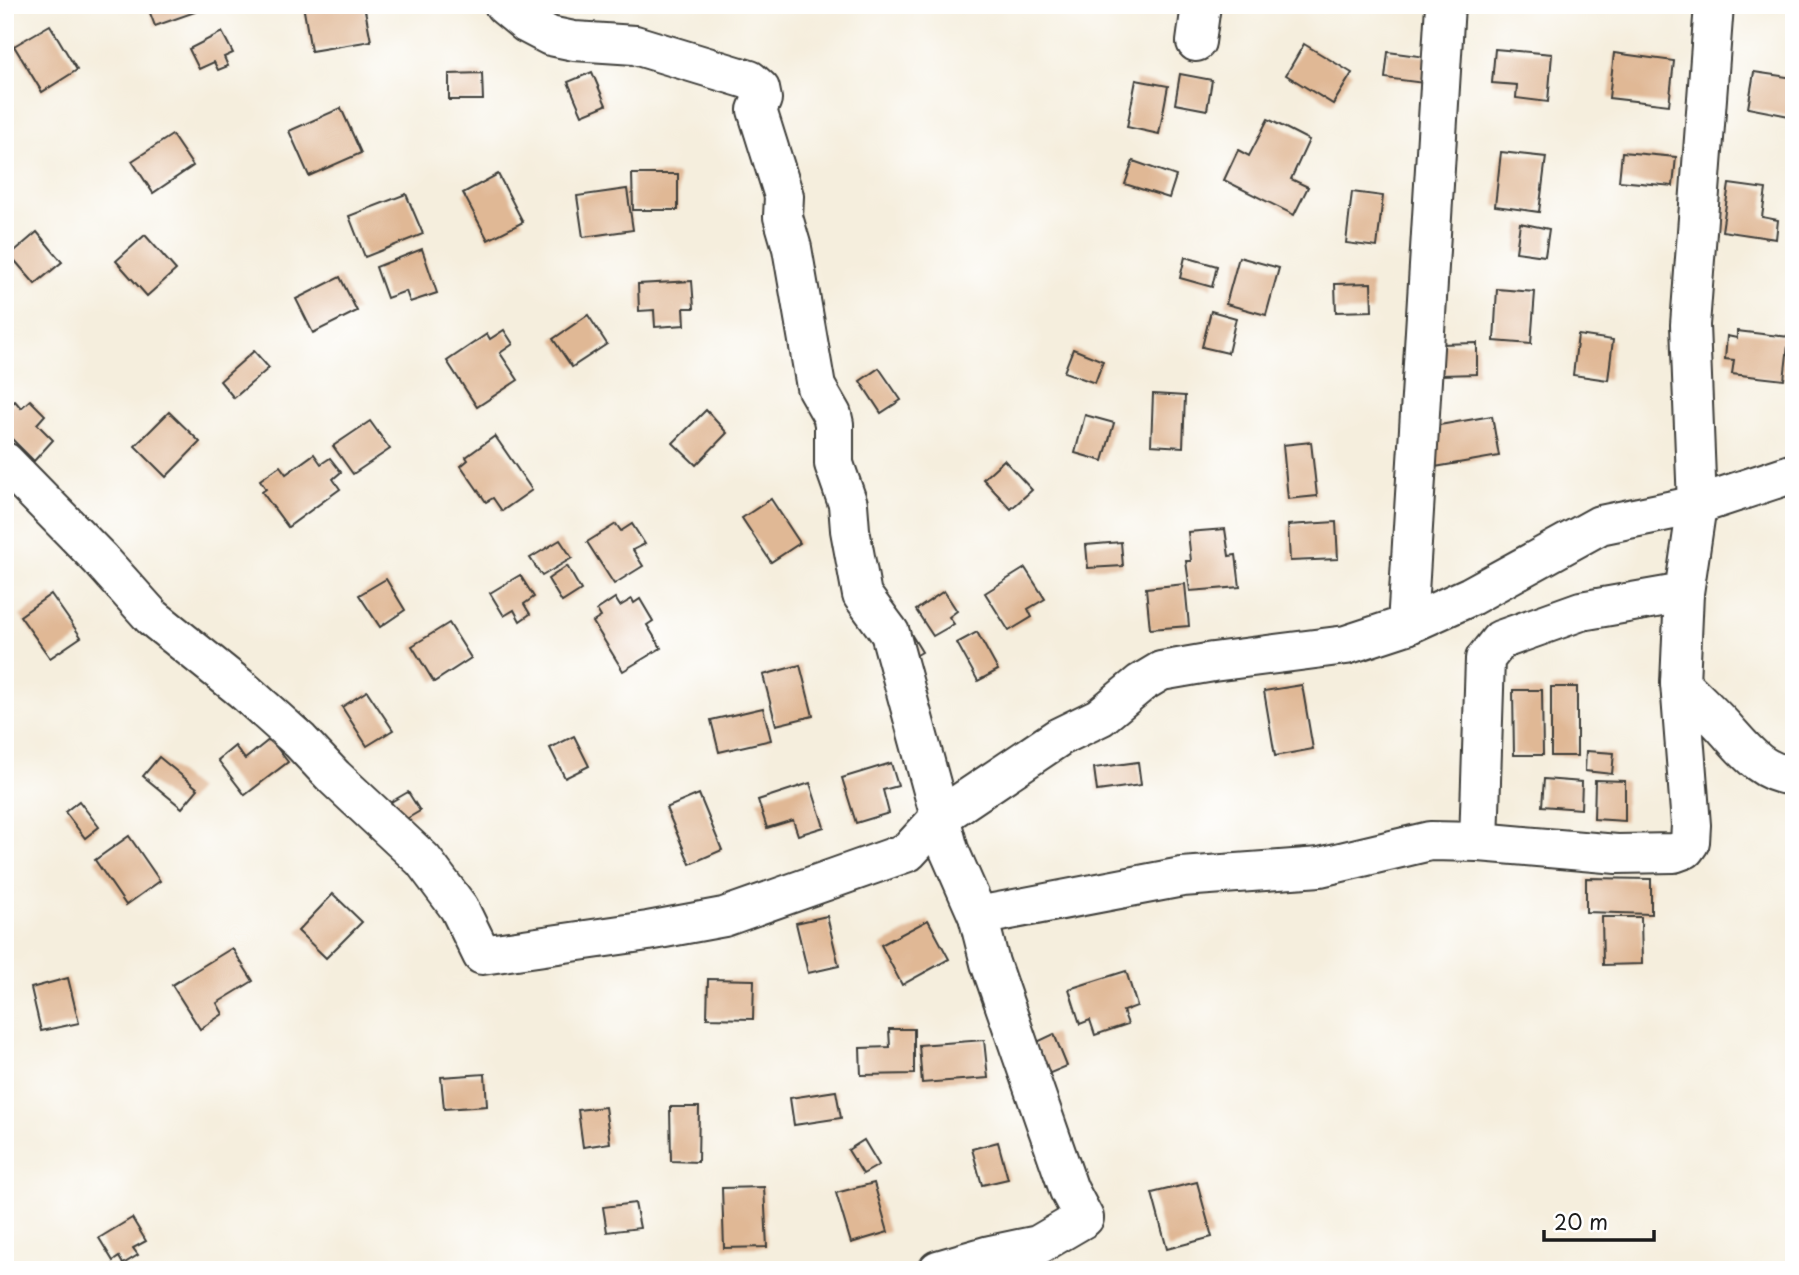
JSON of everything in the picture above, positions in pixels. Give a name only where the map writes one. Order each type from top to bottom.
[{"type":"street","points":[[503,5],[527,24],[550,36],[574,41],[635,45],[750,80],[760,89],[762,99],[757,110],[784,195],[783,217],[792,248],[817,387],[834,424],[834,464],[848,504],[862,595],[890,633],[949,850],[978,916],[990,963],[1037,1101],[1069,1190],[1084,1218],[1038,1245],[938,1270]]},
{"type":"street","points":[[1407,625],[1445,5]]},
{"type":"street","points":[[978,916],[1182,877],[1320,867],[1430,841],[1479,842],[1617,854],[1674,853],[1685,849],[1690,842],[1691,825],[1680,683],[1684,593],[1696,505],[1690,326],[1714,5]]},
{"type":"street","points":[[5,462],[100,559],[152,617],[243,690],[300,741],[334,777],[423,860],[459,908],[482,955],[724,917],[908,852],[940,817],[1059,737],[1100,717],[1141,683],[1161,671],[1346,645],[1407,625],[1471,596],[1600,525],[1696,505],[1794,473]]},
{"type":"street","points":[[1479,842],[1485,659],[1500,640],[1581,611],[1684,593]]},
{"type":"street","points":[[1680,683],[1726,729],[1746,754],[1768,769],[1794,776]]},
{"type":"building","points":[[147,5],[192,5],[195,12],[155,26]]},
{"type":"building","points":[[303,5],[364,5],[371,41],[311,51]]},
{"type":"building","points":[[50,25],[77,70],[42,92],[14,46]]},
{"type":"building","points":[[222,32],[233,53],[224,57],[228,66],[218,70],[214,62],[199,69],[189,49]]},
{"type":"building","points":[[1304,44],[1352,73],[1333,104],[1286,75]]},
{"type":"building","points":[[1495,49],[1552,54],[1548,102],[1516,98],[1517,85],[1492,83]]},
{"type":"building","points":[[1388,52],[1434,58],[1431,84],[1385,78]]},
{"type":"building","points":[[1614,53],[1674,61],[1669,105],[1609,98]]},
{"type":"building","points":[[592,72],[606,105],[582,115],[568,82]]},
{"type":"building","points":[[1754,72],[1794,78],[1794,117],[1748,108]]},
{"type":"building","points":[[482,73],[483,100],[449,100],[449,74]]},
{"type":"building","points":[[1180,74],[1212,80],[1207,110],[1175,104]]},
{"type":"building","points":[[1136,80],[1168,86],[1159,134],[1127,127]]},
{"type":"building","points":[[341,108],[361,153],[309,176],[289,131]]},
{"type":"building","points":[[1268,119],[1309,140],[1291,179],[1308,187],[1294,215],[1224,180],[1238,150],[1249,156]]},
{"type":"building","points":[[172,135],[193,166],[153,193],[132,161]]},
{"type":"building","points":[[1501,152],[1546,157],[1539,212],[1495,206]]},
{"type":"building","points":[[1622,152],[1676,157],[1673,186],[1619,181]]},
{"type":"building","points":[[1133,161],[1176,176],[1169,198],[1125,184]]},
{"type":"building","points":[[498,174],[523,222],[488,240],[463,193]]},
{"type":"building","points":[[632,174],[678,174],[678,210],[633,210]]},
{"type":"building","points":[[1729,184],[1766,189],[1762,217],[1778,220],[1776,239],[1722,231]]},
{"type":"building","points":[[627,189],[633,230],[583,237],[577,196]]},
{"type":"building","points":[[1352,192],[1383,196],[1377,247],[1346,243]]},
{"type":"building","points":[[406,194],[423,234],[365,257],[349,216]]},
{"type":"building","points":[[1520,223],[1549,229],[1545,256],[1516,252]]},
{"type":"building","points":[[37,232],[62,262],[35,284],[10,255]]},
{"type":"building","points":[[145,235],[176,270],[147,296],[116,261]]},
{"type":"building","points":[[422,249],[437,293],[410,302],[406,291],[387,298],[376,267]]},
{"type":"building","points":[[1185,257],[1217,266],[1212,287],[1180,278]]},
{"type":"building","points":[[1239,257],[1279,268],[1266,315],[1226,304]]},
{"type":"building","points":[[340,277],[357,311],[313,333],[296,299]]},
{"type":"building","points":[[692,281],[694,308],[684,308],[685,325],[655,327],[654,310],[639,311],[638,284]]},
{"type":"building","points":[[1371,283],[1372,311],[1336,312],[1335,284]]},
{"type":"building","points":[[1497,289],[1535,292],[1531,344],[1494,341]]},
{"type":"building","points":[[1211,311],[1236,318],[1228,353],[1202,347]]},
{"type":"building","points":[[588,315],[607,344],[572,367],[553,339]]},
{"type":"building","points":[[504,330],[513,344],[500,353],[518,380],[477,407],[447,361],[487,334],[490,339]]},
{"type":"building","points":[[1737,331],[1789,337],[1784,380],[1732,374],[1734,360],[1725,359],[1727,336],[1737,338]]},
{"type":"building","points":[[1578,335],[1613,340],[1608,380],[1573,375]]},
{"type":"building","points":[[1477,343],[1477,374],[1440,375],[1439,344]]},
{"type":"building","points":[[1073,349],[1103,361],[1095,383],[1064,372]]},
{"type":"building","points":[[254,351],[269,368],[234,398],[220,381]]},
{"type":"building","points":[[879,368],[901,400],[881,413],[860,381]]},
{"type":"building","points":[[1153,394],[1185,396],[1183,447],[1151,445]]},
{"type":"building","points":[[30,400],[45,415],[37,424],[53,440],[34,461],[5,432],[5,411],[15,401],[21,408]]},
{"type":"building","points":[[706,410],[727,433],[696,465],[673,443]]},
{"type":"building","points":[[169,412],[200,442],[166,477],[135,446]]},
{"type":"building","points":[[1085,415],[1114,423],[1103,461],[1075,453]]},
{"type":"building","points":[[1492,416],[1499,456],[1429,468],[1422,428]]},
{"type":"building","points":[[370,421],[390,449],[353,474],[333,446]]},
{"type":"building","points":[[495,436],[532,490],[502,511],[493,498],[486,502],[461,466],[468,460],[466,457]]},
{"type":"building","points":[[1311,442],[1317,496],[1288,499],[1283,445]]},
{"type":"building","points":[[314,454],[321,464],[330,458],[341,472],[333,479],[340,489],[288,527],[262,492],[266,489],[260,480],[280,466],[286,474]]},
{"type":"building","points":[[1004,460],[1032,490],[1011,509],[983,479]]},
{"type":"building","points":[[771,499],[800,543],[771,562],[742,518]]},
{"type":"building","points":[[1336,522],[1338,559],[1290,561],[1288,525]]},
{"type":"building","points":[[616,524],[621,531],[632,524],[645,544],[633,550],[643,566],[614,584],[587,542]]},
{"type":"building","points":[[1225,529],[1229,556],[1236,555],[1240,587],[1190,591],[1186,561],[1191,561],[1188,532]]},
{"type":"building","points":[[560,540],[572,558],[542,576],[530,558]]},
{"type":"building","points":[[1121,542],[1123,566],[1088,568],[1086,545]]},
{"type":"building","points":[[567,566],[581,590],[562,602],[548,579]]},
{"type":"building","points":[[1025,568],[1045,599],[1028,609],[1032,617],[1009,631],[985,593]]},
{"type":"building","points":[[520,575],[534,597],[524,604],[530,614],[520,621],[514,610],[504,616],[490,593]]},
{"type":"building","points":[[386,579],[405,610],[380,627],[359,595]]},
{"type":"building","points":[[1185,584],[1189,626],[1150,629],[1146,588]]},
{"type":"building","points":[[944,591],[957,611],[949,617],[954,624],[933,636],[916,610]]},
{"type":"building","points":[[51,594],[81,637],[50,658],[20,616]]},
{"type":"building","points":[[615,598],[620,606],[632,599],[634,603],[640,599],[653,621],[647,625],[661,648],[623,671],[593,622],[601,617],[597,610]]},
{"type":"building","points":[[449,623],[471,658],[434,682],[412,646]]},
{"type":"building","points":[[977,632],[998,670],[978,681],[957,643]]},
{"type":"building","points":[[911,634],[922,652],[907,661],[896,644]]},
{"type":"building","points":[[800,665],[813,716],[776,725],[763,675]]},
{"type":"building","points":[[1302,685],[1313,749],[1275,756],[1264,691]]},
{"type":"building","points":[[1551,687],[1577,687],[1577,756],[1551,756]]},
{"type":"building","points":[[1513,690],[1542,690],[1543,755],[1514,755]]},
{"type":"building","points":[[367,691],[393,730],[367,746],[342,707]]},
{"type":"building","points":[[763,708],[771,740],[719,752],[711,720]]},
{"type":"building","points":[[574,736],[589,766],[565,778],[550,748]]},
{"type":"building","points":[[270,739],[288,762],[245,795],[218,760],[235,746],[245,759]]},
{"type":"building","points":[[1586,751],[1614,753],[1612,774],[1585,771]]},
{"type":"building","points":[[159,757],[198,789],[182,808],[143,776]]},
{"type":"building","points":[[1138,762],[1141,785],[1097,791],[1094,768]]},
{"type":"building","points":[[891,763],[898,786],[883,790],[889,813],[856,823],[842,778]]},
{"type":"building","points":[[1544,779],[1582,782],[1581,809],[1542,806]]},
{"type":"building","points":[[1595,780],[1625,781],[1625,821],[1594,819]]},
{"type":"building","points":[[810,783],[824,827],[798,835],[793,820],[767,828],[758,800]]},
{"type":"building","points":[[408,792],[420,811],[403,821],[391,802]]},
{"type":"building","points":[[699,794],[722,850],[690,864],[666,808]]},
{"type":"building","points":[[79,801],[99,827],[85,838],[65,812]]},
{"type":"building","points":[[129,836],[160,881],[126,905],[95,860]]},
{"type":"building","points":[[1586,878],[1651,879],[1651,914],[1586,912]]},
{"type":"building","points":[[333,894],[362,922],[326,958],[298,931]]},
{"type":"building","points":[[827,916],[839,966],[808,973],[796,923]]},
{"type":"building","points":[[1602,917],[1641,917],[1642,964],[1603,965]]},
{"type":"building","points":[[928,920],[949,959],[902,985],[881,945]]},
{"type":"building","points":[[232,948],[253,981],[217,1003],[223,1014],[200,1029],[172,985]]},
{"type":"building","points":[[1126,971],[1137,1006],[1123,1011],[1128,1024],[1095,1035],[1090,1020],[1080,1024],[1069,989]]},
{"type":"building","points":[[68,978],[79,1023],[41,1031],[31,988]]},
{"type":"building","points":[[708,979],[754,980],[753,1019],[707,1018]]},
{"type":"building","points":[[889,1029],[914,1029],[914,1074],[861,1075],[860,1048],[890,1047]]},
{"type":"building","points":[[1054,1034],[1067,1066],[1048,1074],[1035,1043]]},
{"type":"building","points":[[984,1040],[988,1078],[922,1083],[919,1045]]},
{"type":"building","points":[[485,1074],[487,1106],[444,1109],[441,1077]]},
{"type":"building","points":[[836,1091],[841,1118],[794,1125],[790,1098]]},
{"type":"building","points":[[605,1107],[610,1143],[583,1147],[578,1110]]},
{"type":"building","points":[[670,1107],[699,1107],[698,1162],[671,1161]]},
{"type":"building","points":[[864,1140],[879,1165],[863,1174],[848,1150]]},
{"type":"building","points":[[998,1142],[1008,1179],[982,1185],[972,1149]]},
{"type":"building","points":[[1197,1182],[1212,1237],[1167,1249],[1152,1193]]},
{"type":"building","points":[[874,1183],[888,1232],[851,1243],[836,1193]]},
{"type":"building","points":[[764,1187],[767,1247],[724,1248],[722,1188]]},
{"type":"building","points":[[635,1203],[640,1228],[607,1232],[603,1207]]},
{"type":"building","points":[[132,1218],[146,1241],[133,1248],[138,1255],[123,1264],[119,1257],[113,1261],[99,1238]]}]
